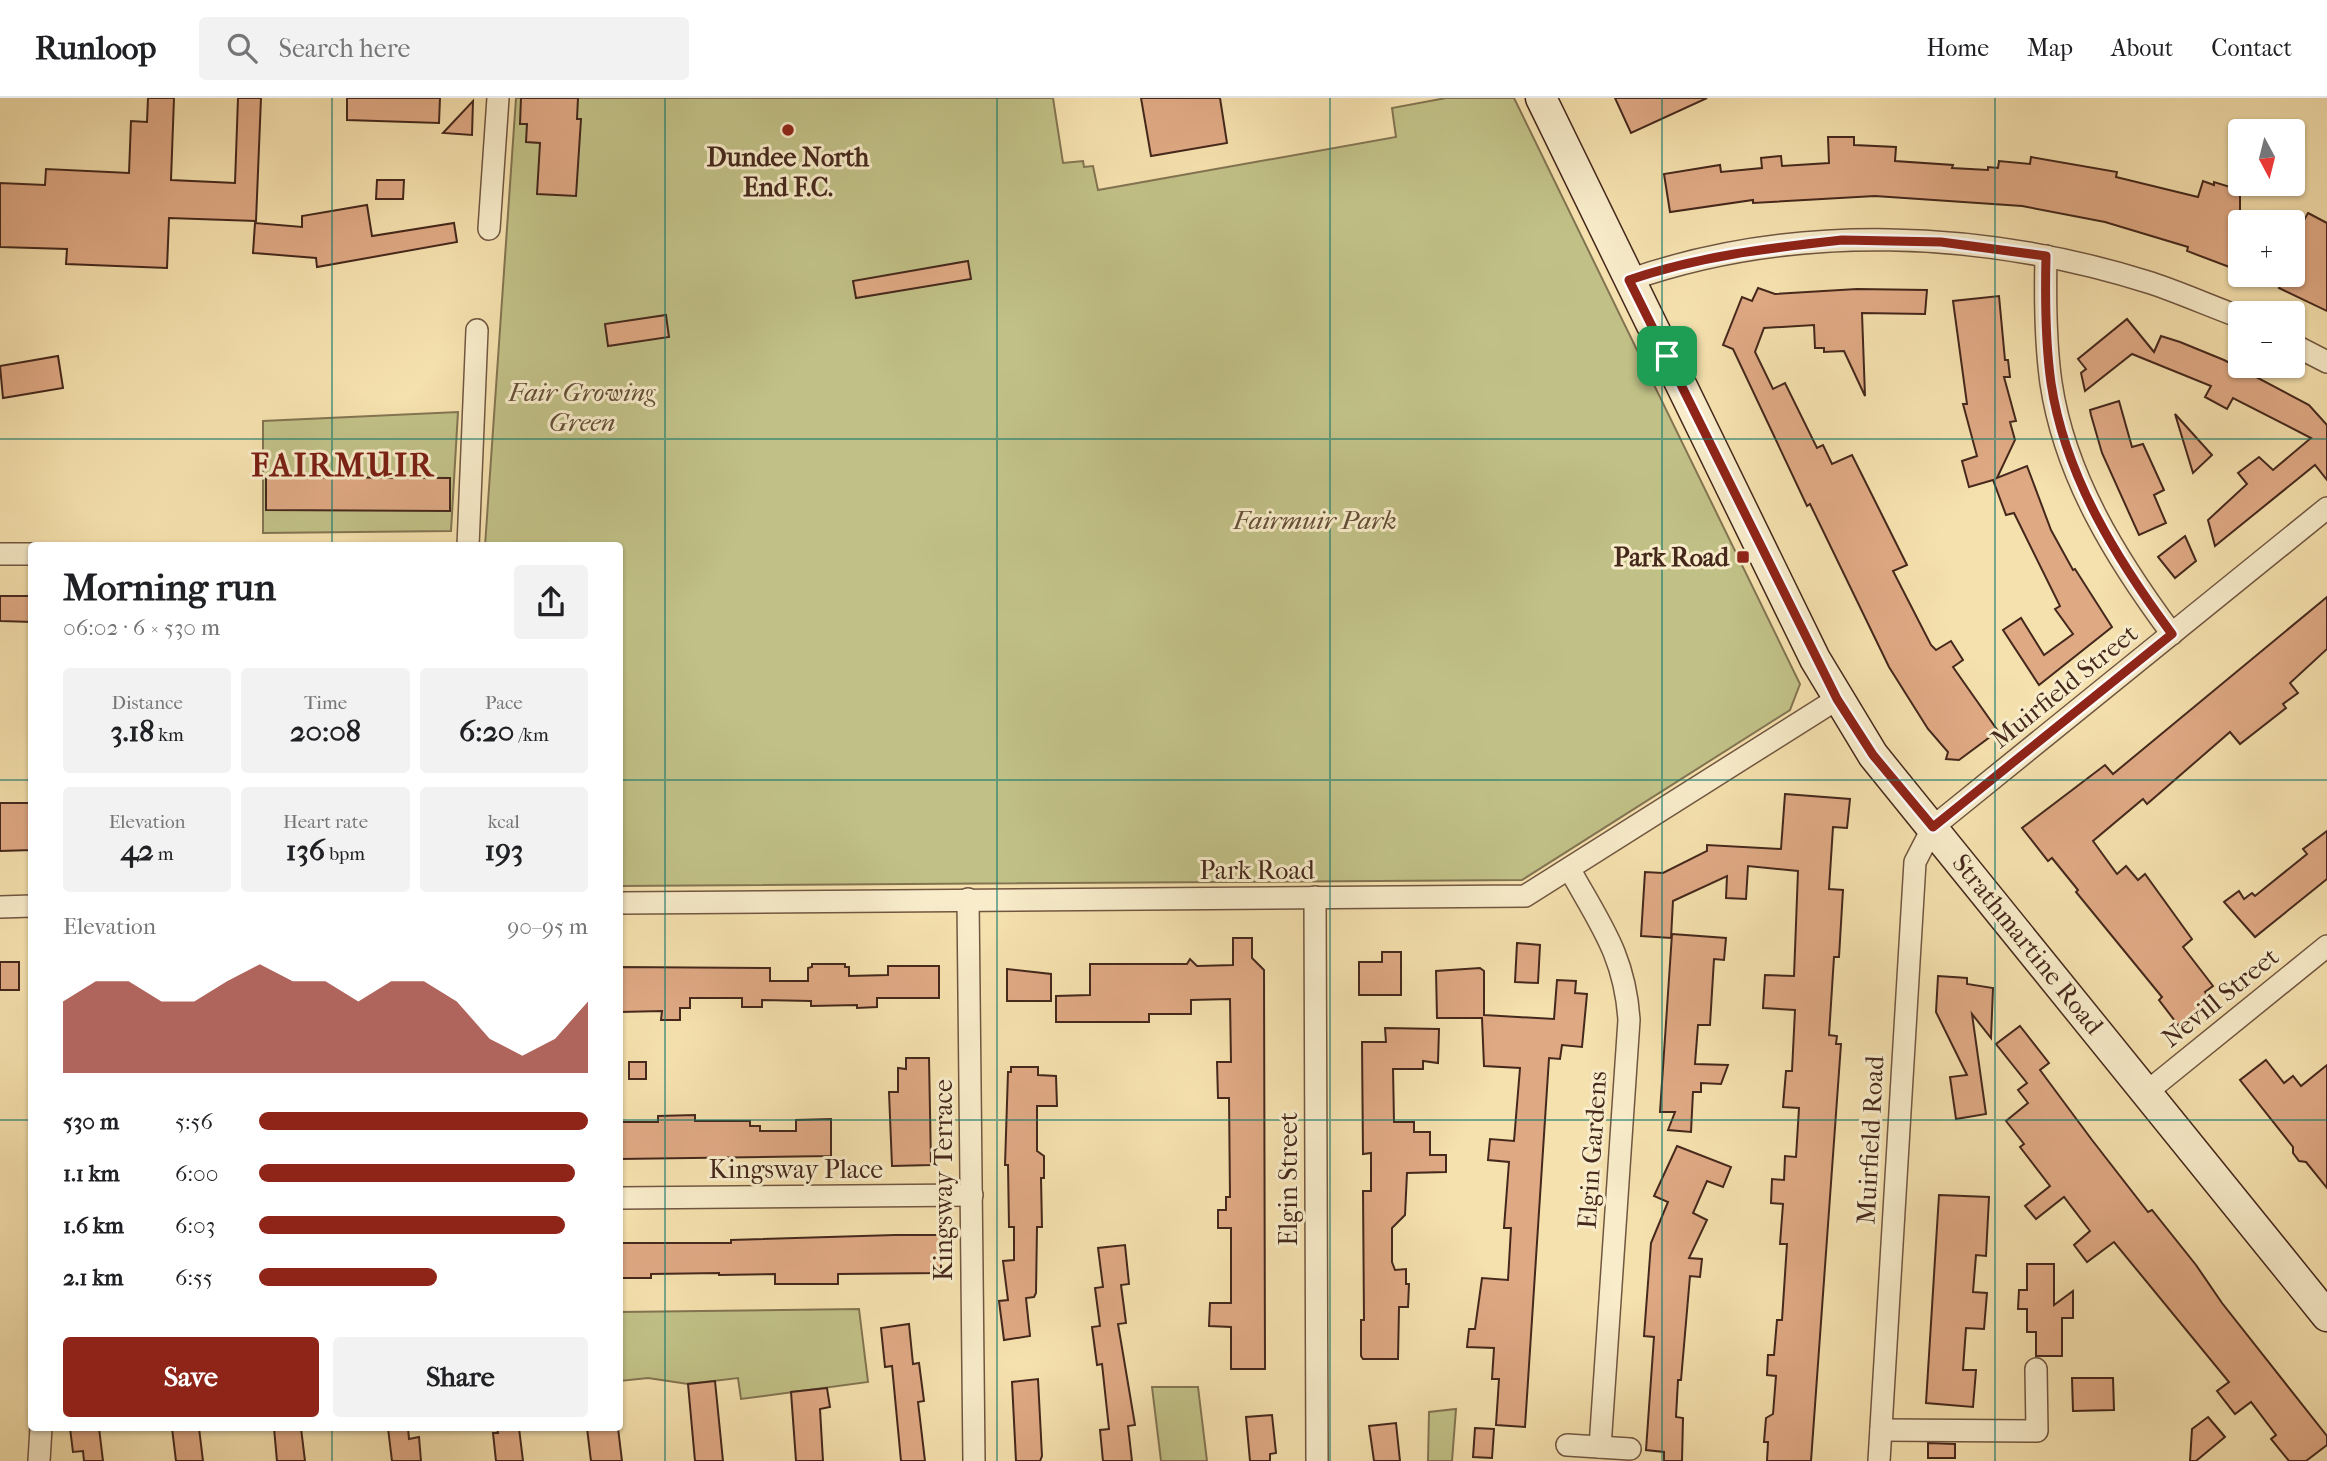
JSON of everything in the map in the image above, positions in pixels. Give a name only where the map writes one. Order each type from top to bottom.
[{"type":"street","points":[[489,229],[498,98]]},
{"type":"street","name":"Strathmartine Road","points":[[1541,98],[1837,699],[1873,755],[2148,1091],[2327,1316]]},
{"type":"street","points":[[1629,280],[1672,265],[1753,249],[1842,240],[1941,242],[2046,256],[2151,283],[2228,312]]},
{"type":"street","points":[[2046,256],[2045,321],[2052,386],[2069,453],[2101,528],[2134,583],[2172,634]]},
{"type":"street","points":[[468,542],[477,330]]},
{"type":"street","points":[[2305,351],[2327,362]]},
{"type":"street","name":"Muirfield Street","points":[[1933,827],[2327,508]]},
{"type":"street","points":[[0,554],[28,554]]},
{"type":"street","name":"Park Road","points":[[623,903],[1525,897],[1837,699]]},
{"type":"street","name":"Muirfield Road","points":[[1879,1461],[1915,862],[1933,827]]},
{"type":"street","name":"Elgin Gardens","points":[[1570,870],[1616,954],[1627,984],[1629,1020],[1600,1447]]},
{"type":"street","name":"Elgin Street","points":[[1315,897],[1317,1461]]},
{"type":"street","name":"Kingsway Terrace","points":[[968,899],[974,1461]]},
{"type":"street","points":[[0,906],[28,906]]},
{"type":"street","name":"Nevill Street","points":[[2148,1091],[2327,946]]},
{"type":"street","name":"Kingsway Place","points":[[623,1198],[972,1195]]},
{"type":"street","points":[[1881,1430],[2037,1431],[2036,1369]]},
{"type":"street","points":[[39,1461],[41,1431]]},
{"type":"street","points":[[1567,1445],[1630,1449]]},
{"type":"green space","name":"Fairmuir Park","points":[[516,98],[1053,98],[1063,163],[1083,161],[1084,167],[1093,166],[1098,190],[1396,137],[1392,108],[1446,98],[1514,98],[1800,684],[1790,710],[1522,880],[623,886],[623,542],[485,542]]},
{"type":"green space","points":[[458,412],[451,531],[263,533],[263,421]]},
{"type":"green space","points":[[859,1309],[868,1382],[741,1399],[738,1378],[688,1384],[648,1378],[623,1381],[623,1312]]},
{"type":"green space","points":[[1152,1387],[1198,1387],[1207,1461],[1161,1461]]},
{"type":"green space","points":[[1456,1409],[1452,1461],[1428,1461],[1429,1412]]},
{"type":"building","points":[[148,98],[174,98],[171,180],[235,183],[238,98],[261,98],[256,221],[169,218],[167,268],[66,264],[67,249],[0,247],[0,183],[45,185],[46,169],[129,173],[131,121],[147,122]]},
{"type":"building","points":[[347,98],[440,98],[439,123],[347,120]]},
{"type":"building","points":[[521,98],[578,98],[577,119],[581,119],[576,196],[537,194],[540,143],[526,142],[527,124],[520,124]]},
{"type":"building","points":[[1141,98],[1220,98],[1227,143],[1151,156]]},
{"type":"building","points":[[1615,98],[1707,98],[1631,133]]},
{"type":"building","points":[[473,101],[472,135],[443,133]]},
{"type":"building","points":[[1828,137],[1854,137],[1854,145],[1896,147],[1895,161],[1953,165],[1952,168],[1988,170],[1988,167],[1998,168],[1999,161],[2030,164],[2031,157],[2117,172],[2116,177],[2198,197],[2203,181],[2214,185],[2214,182],[2228,186],[2228,196],[2240,196],[2240,210],[2228,210],[2228,266],[2187,251],[2188,247],[2105,222],[2022,206],[1875,196],[1753,203],[1753,200],[1670,212],[1664,174],[1720,165],[1721,172],[1762,168],[1761,158],[1781,156],[1782,166],[1829,163]]},
{"type":"building","points":[[377,180],[404,180],[403,199],[376,199]]},
{"type":"building","points":[[367,205],[372,236],[454,223],[457,242],[317,267],[316,258],[253,253],[255,223],[302,227],[302,216]]},
{"type":"building","points":[[2308,213],[2327,223],[2327,311],[2279,288],[2305,287],[2305,218]]},
{"type":"building","points":[[968,261],[971,279],[856,298],[853,281]]},
{"type":"building","points":[[1758,288],[1775,294],[1857,289],[1927,290],[1925,314],[1862,313],[1865,396],[1844,351],[1824,352],[1824,348],[1815,348],[1814,325],[1764,328],[1755,352],[1773,389],[1785,383],[1817,448],[1823,445],[1832,464],[1852,455],[1907,565],[1893,571],[1931,645],[1936,650],[1951,641],[1963,660],[1953,667],[1998,731],[1959,760],[1946,759],[1948,752],[1928,729],[1889,667],[1810,504],[1807,506],[1733,349],[1723,345],[1742,297],[1752,301]]},
{"type":"building","points":[[1999,296],[2005,360],[2008,360],[2010,377],[2004,377],[2016,421],[2010,422],[2015,440],[1997,478],[2027,466],[2051,530],[2073,570],[2075,569],[2112,627],[2039,685],[2003,630],[2021,618],[2044,655],[2073,634],[2055,609],[2060,606],[2014,513],[2006,515],[1993,480],[1969,487],[1962,461],[1977,456],[1963,404],[1967,404],[1953,301]]},
{"type":"building","points":[[666,315],[669,337],[608,346],[605,324]]},
{"type":"building","points":[[2127,319],[2154,352],[2161,336],[2224,360],[2228,362],[2228,378],[2258,378],[2309,405],[2327,425],[2327,480],[2315,465],[2215,546],[2208,520],[2247,484],[2238,473],[2259,457],[2273,470],[2311,438],[2233,398],[2227,409],[2205,397],[2211,386],[2132,354],[2085,391],[2081,373],[2086,369],[2078,359]]},
{"type":"building","points":[[58,356],[63,388],[3,398],[0,366]]},
{"type":"building","points":[[2119,401],[2132,447],[2143,444],[2164,490],[2154,495],[2166,523],[2139,535],[2102,453],[2090,410]]},
{"type":"building","points":[[2175,414],[2212,455],[2193,473]]},
{"type":"building","points":[[266,477],[450,478],[450,511],[266,510]]},
{"type":"building","points":[[2185,536],[2196,561],[2175,578],[2158,557]]},
{"type":"building","points":[[0,596],[28,596],[28,622],[0,621]]},
{"type":"building","points":[[2327,597],[2327,649],[2290,683],[2298,693],[2283,704],[2286,708],[2240,744],[2230,732],[2147,804],[2143,799],[2093,841],[2117,874],[2126,866],[2138,880],[2145,874],[2192,939],[2183,947],[2213,986],[2205,992],[2211,1000],[2178,1025],[2159,1000],[2162,997],[2076,892],[2078,890],[2052,858],[2048,861],[2022,828],[2105,765],[2113,774]]},
{"type":"building","points":[[1785,794],[1850,799],[1847,828],[1833,827],[1829,889],[1843,890],[1839,957],[1834,957],[1829,1035],[1837,1036],[1836,1044],[1841,1044],[1811,1461],[1767,1461],[1768,1442],[1764,1442],[1766,1418],[1773,1414],[1776,1376],[1767,1375],[1768,1355],[1774,1355],[1777,1320],[1782,1320],[1787,1244],[1780,1244],[1783,1204],[1771,1203],[1772,1179],[1784,1180],[1785,1156],[1796,1157],[1799,1108],[1783,1107],[1786,1071],[1792,1071],[1795,1010],[1763,1008],[1765,975],[1794,976],[1798,871],[1748,866],[1746,899],[1726,898],[1727,876],[1673,901],[1671,938],[1641,936],[1645,872],[1663,873],[1707,851],[1707,845],[1781,849]]},
{"type":"building","points":[[0,803],[28,803],[28,850],[0,851]]},
{"type":"building","points":[[2327,831],[2327,879],[2255,937],[2224,902],[2239,891],[2244,899],[2252,893],[2255,896],[2307,854],[2303,849]]},
{"type":"building","points":[[1672,934],[1726,938],[1724,960],[1714,959],[1710,1025],[1698,1025],[1695,1064],[1728,1065],[1721,1084],[1701,1083],[1701,1092],[1693,1092],[1691,1132],[1668,1130],[1675,1112],[1660,1112]]},
{"type":"building","points":[[1233,938],[1252,938],[1252,958],[1264,970],[1265,1369],[1231,1369],[1231,1327],[1209,1326],[1210,1303],[1231,1303],[1231,1228],[1218,1228],[1218,1210],[1226,1210],[1226,1197],[1230,1197],[1229,1098],[1218,1098],[1217,1062],[1231,1062],[1230,999],[1191,1000],[1191,1014],[1149,1014],[1149,1022],[1056,1022],[1056,996],[1090,995],[1090,964],[1187,964],[1190,959],[1197,966],[1233,965]]},
{"type":"building","points":[[1517,943],[1540,945],[1538,983],[1515,982]]},
{"type":"building","points":[[1382,952],[1401,952],[1401,995],[1359,995],[1359,962],[1382,962]]},
{"type":"building","points":[[0,962],[19,962],[19,990],[0,990]]},
{"type":"building","points":[[812,964],[845,964],[845,967],[849,967],[849,976],[888,975],[888,966],[939,966],[939,998],[877,998],[877,1007],[857,1008],[857,1005],[811,1006],[811,1001],[762,1000],[762,1007],[742,1007],[742,998],[690,998],[690,1008],[680,1008],[680,1020],[661,1020],[662,1011],[623,1012],[623,967],[770,968],[770,981],[808,981],[808,968],[812,967]]},
{"type":"building","points":[[1480,968],[1484,971],[1484,1015],[1554,1019],[1557,980],[1576,981],[1575,993],[1587,994],[1582,1047],[1562,1045],[1560,1059],[1549,1058],[1525,1427],[1496,1425],[1499,1379],[1492,1379],[1494,1348],[1467,1347],[1469,1329],[1475,1329],[1482,1278],[1508,1280],[1511,1228],[1504,1228],[1509,1162],[1488,1160],[1490,1139],[1514,1141],[1520,1068],[1484,1066],[1482,1018],[1437,1018],[1436,971]]},
{"type":"building","points":[[1007,969],[1051,974],[1051,1001],[1007,1001]]},
{"type":"building","points":[[1938,976],[1967,978],[1967,984],[1993,988],[1991,1038],[1972,1014],[1986,1114],[1956,1119],[1950,1077],[1967,1075],[1936,1012]]},
{"type":"building","points":[[2020,1026],[2049,1063],[2040,1070],[2092,1140],[2148,1212],[2152,1210],[2196,1265],[2222,1303],[2327,1436],[2327,1445],[2306,1461],[2289,1461],[2271,1439],[2276,1435],[2251,1402],[2235,1414],[2217,1391],[2229,1382],[2114,1242],[2087,1262],[2074,1245],[2090,1231],[2064,1197],[2036,1219],[2025,1206],[2050,1186],[2020,1147],[2024,1144],[2006,1121],[2028,1103],[2018,1090],[2027,1083],[1996,1044]]},
{"type":"building","points":[[1385,1028],[1439,1029],[1438,1063],[1423,1061],[1423,1069],[1393,1069],[1394,1122],[1414,1122],[1414,1132],[1430,1132],[1430,1155],[1446,1155],[1446,1172],[1407,1173],[1405,1215],[1392,1228],[1392,1262],[1395,1270],[1406,1269],[1406,1284],[1409,1284],[1408,1307],[1399,1307],[1398,1359],[1363,1359],[1363,1191],[1371,1191],[1371,1153],[1363,1154],[1362,1042],[1386,1042]]},
{"type":"building","points":[[906,1058],[929,1058],[931,1165],[892,1166],[889,1092],[898,1092],[898,1068],[906,1069]]},
{"type":"building","points":[[2266,1060],[2284,1083],[2293,1076],[2301,1086],[2327,1065],[2327,1188],[2306,1162],[2299,1161],[2293,1153],[2293,1147],[2240,1080]]},
{"type":"building","points":[[629,1062],[646,1062],[646,1079],[629,1079]]},
{"type":"building","points":[[1011,1067],[1038,1067],[1038,1075],[1056,1076],[1057,1106],[1037,1106],[1037,1151],[1044,1156],[1044,1178],[1041,1178],[1042,1227],[1037,1227],[1036,1293],[1034,1297],[1026,1298],[1030,1336],[1004,1340],[999,1301],[1008,1300],[1003,1261],[1014,1260],[1014,1227],[1009,1227],[1008,1165],[1005,1165],[1008,1072],[1011,1072]]},
{"type":"building","points":[[695,1115],[695,1121],[750,1121],[750,1126],[760,1126],[760,1131],[796,1131],[796,1120],[831,1119],[831,1156],[623,1159],[623,1122],[658,1122],[658,1116]]},
{"type":"building","points":[[1677,1146],[1731,1167],[1723,1187],[1707,1181],[1693,1213],[1707,1220],[1689,1258],[1702,1259],[1700,1277],[1690,1276],[1681,1380],[1678,1380],[1676,1417],[1683,1418],[1682,1461],[1664,1461],[1664,1452],[1646,1450],[1654,1337],[1644,1336],[1651,1243],[1668,1202],[1654,1196]]},
{"type":"building","points":[[1939,1195],[1989,1197],[1986,1256],[1976,1255],[1973,1292],[1987,1293],[1984,1329],[1966,1328],[1963,1370],[1976,1370],[1973,1407],[1926,1403]]},
{"type":"building","points":[[941,1235],[941,1273],[838,1274],[838,1284],[775,1284],[775,1274],[651,1274],[651,1278],[623,1278],[623,1243],[731,1243],[731,1240]]},
{"type":"building","points":[[1125,1245],[1129,1284],[1121,1285],[1126,1323],[1118,1324],[1135,1425],[1128,1426],[1132,1461],[1103,1461],[1100,1430],[1109,1429],[1102,1364],[1097,1365],[1092,1327],[1100,1326],[1095,1288],[1103,1287],[1098,1248]]},
{"type":"building","points":[[2027,1264],[2054,1264],[2054,1305],[2073,1291],[2073,1318],[2062,1318],[2062,1356],[2036,1356],[2036,1332],[2027,1332],[2027,1309],[2018,1309],[2019,1290],[2027,1290]]},
{"type":"building","points":[[909,1324],[913,1364],[919,1363],[924,1401],[918,1402],[925,1461],[901,1461],[892,1366],[885,1367],[881,1328]]},
{"type":"building","points":[[2072,1378],[2113,1378],[2114,1410],[2073,1411]]},
{"type":"building","points":[[1038,1379],[1042,1456],[1040,1461],[1016,1461],[1012,1382]]},
{"type":"building","points":[[715,1381],[723,1461],[695,1461],[688,1384]]},
{"type":"building","points":[[827,1388],[830,1407],[820,1409],[823,1461],[796,1461],[791,1392]]},
{"type":"building","points":[[1272,1415],[1276,1453],[1270,1454],[1270,1461],[1250,1461],[1246,1417]]},
{"type":"building","points":[[2208,1417],[2225,1437],[2196,1461],[2190,1461],[2192,1429]]},
{"type":"building","points":[[1396,1423],[1400,1461],[1374,1461],[1369,1426]]},
{"type":"building","points":[[1475,1428],[1494,1429],[1492,1458],[1473,1457]]},
{"type":"building","points":[[70,1431],[99,1431],[103,1461],[84,1461],[83,1451],[73,1452]]},
{"type":"building","points":[[172,1431],[199,1431],[203,1461],[176,1461]]},
{"type":"building","points":[[274,1431],[301,1431],[305,1461],[277,1461]]},
{"type":"building","points":[[388,1431],[408,1431],[409,1439],[419,1437],[421,1461],[392,1461]]},
{"type":"building","points":[[519,1431],[523,1461],[496,1461],[493,1433]]},
{"type":"building","points":[[587,1431],[618,1431],[622,1461],[591,1461]]},
{"type":"building","points":[[1928,1443],[1955,1444],[1955,1458],[1928,1458]]},
{"type":"place","name":"Dundee North End F.C.","points":[[788,130]]},
{"type":"place","name":"Park Road","points":[[1743,557]]},
{"type":"district","name":"FAIRMUIR","points":[[343,464]]},
{"type":"route","points":[[1842,240],[1941,242],[2046,256],[2045,321],[2052,386],[2069,453],[2101,528],[2134,583],[2172,634],[1933,827],[1873,755],[1837,699],[1667,356],[1629,280],[1672,265],[1753,249],[1842,240]]},
{"type":"park label","name":"Fair Growing Green","points":[[582,407]]}]
